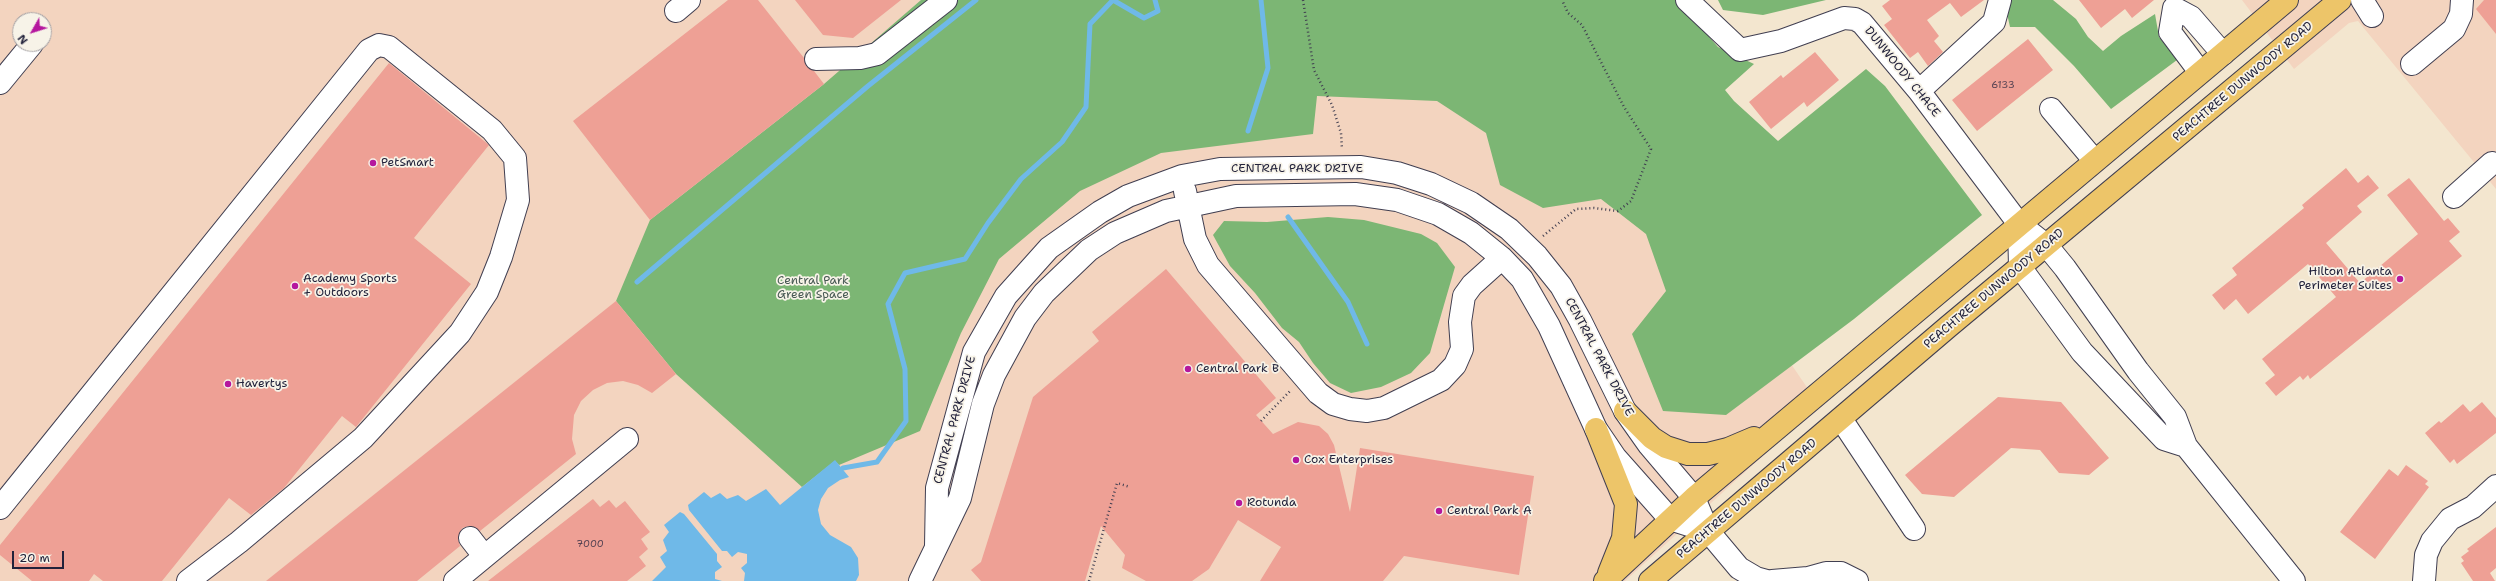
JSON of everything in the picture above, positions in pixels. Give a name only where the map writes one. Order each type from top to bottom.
[{"type":"main road","points":[[1605,581],[1670,519],[1778,426],[2287,0]]},
{"type":"main road","name":"PEACHTREE DUNWOODY ROAD","points":[[1650,581],[2020,266],[2047,246],[2340,0]]},
{"type":"main road","points":[[1625,411],[1652,438],[1666,447],[1688,454],[1708,454],[1728,449],[1778,426]]},
{"type":"main road","points":[[1596,429],[1626,504],[1623,538],[1605,581]]},
{"type":"street","points":[[816,59],[860,58],[877,54],[946,0]]},
{"type":"street","name":"DUNWOODY CHACE","points":[[1687,0],[1740,50],[1781,41],[1844,18],[1855,19],[1862,23],[1919,91],[2019,224],[2047,246],[2138,371],[2175,417],[2186,446],[2294,581]]},
{"type":"street","points":[[1919,91],[1994,22],[2000,0]]},
{"type":"street","points":[[2412,64],[2454,29],[2461,14],[2462,0]]},
{"type":"street","points":[[2200,72],[2170,32],[2174,8],[2191,17],[2223,54]]},
{"type":"street","points":[[0,508],[369,50],[379,45],[389,47],[492,130],[515,158],[518,200],[501,257],[487,292],[460,332],[363,438],[239,542],[188,581]]},
{"type":"street","points":[[4,70],[23,52]]},
{"type":"street","points":[[2051,108],[2094,160]]},
{"type":"street","points":[[2454,197],[2492,162]]},
{"type":"street","name":"CENTRAL PARK DRIVE","points":[[936,546],[936,488],[964,380],[974,352],[1006,296],[1049,248],[1074,228],[1128,196],[1182,176],[1220,169],[1361,167],[1397,173],[1431,184],[1470,203],[1509,229],[1537,256],[1561,286],[1580,320],[1625,411],[1649,445],[1694,498],[1708,531],[1739,568],[1756,578],[1767,581]]},
{"type":"street","points":[[1182,176],[1195,239],[1208,265],[1318,393],[1333,404],[1350,409],[1367,411],[1384,408],[1441,380],[1455,365],[1462,349],[1460,322],[1464,296],[1472,286],[1502,258]]},
{"type":"street","name":"CENTRAL PARK DRIVE","points":[[920,581],[960,498],[983,404],[994,375],[1025,318],[1039,299],[1066,270],[1089,250],[1114,233],[1144,218],[1188,205],[1236,196],[1282,194],[1355,194],[1397,200],[1438,214],[1472,233],[1502,258],[1522,279],[1549,326],[1596,429],[1615,456],[1670,519]]},
{"type":"street","points":[[2019,224],[2020,266],[2082,352],[2164,439],[2186,446]]},
{"type":"street","points":[[2119,393],[2131,394],[2139,388],[2138,371]]},
{"type":"street","points":[[1841,419],[1914,529]]},
{"type":"street","points":[[455,581],[627,439]]},
{"type":"street","points":[[2424,581],[2426,555],[2432,541],[2450,519],[2473,507],[2496,486]]},
{"type":"street","points":[[1670,519],[1708,531]]},
{"type":"street","points":[[470,538],[484,556]]},
{"type":"street","points":[[1772,581],[1841,573],[1857,581]]},
{"type":"path","points":[[1302,0],[1314,70],[1332,105],[1341,133],[1342,149]]},
{"type":"path","points":[[1543,236],[1576,209],[1594,208],[1618,211],[1631,201],[1650,149],[1624,107],[1582,25],[1568,13],[1562,0]]},
{"type":"path","points":[[1261,421],[1294,387]]},
{"type":"path","points":[[1089,581],[1117,483],[1130,487]]},
{"type":"shaded area","points":[[0,0],[1543,0],[1819,405],[1625,581],[0,581]]},
{"type":"shaded area","points":[[2242,0],[2496,0],[2496,189],[2358,21],[2349,23],[2294,69]]},
{"type":"green space","name":"Central Park Green Space","points":[[921,0],[1677,0],[1718,47],[1754,64],[1725,90],[1734,101],[1778,141],[1866,69],[1885,86],[1982,215],[1854,319],[1726,415],[1663,411],[1632,334],[1666,291],[1646,234],[1601,199],[1543,208],[1500,185],[1486,133],[1437,101],[1317,96],[1313,134],[1161,153],[1080,191],[999,259],[961,333],[920,431],[839,465],[835,461],[802,487],[676,374],[616,301],[650,220],[824,84]]},
{"type":"green space","points":[[1718,0],[1826,0],[1763,15],[1723,10]]},
{"type":"green space","points":[[2004,0],[2053,0],[2076,19],[2088,37],[2103,51],[2121,36],[2155,14],[2159,37],[2177,60],[2111,109],[2074,66],[2035,27],[2010,27]]},
{"type":"green space","points":[[1328,217],[1364,220],[1421,234],[1437,243],[1455,267],[1430,353],[1411,373],[1381,387],[1351,393],[1330,383],[1313,363],[1299,342],[1282,328],[1255,293],[1230,266],[1213,235],[1224,221],[1267,222]]},
{"type":"water","points":[[835,460],[849,477],[840,480],[828,488],[821,499],[818,510],[821,524],[830,535],[851,547],[858,558],[859,575],[856,581],[744,581],[745,573],[741,568],[747,563],[747,554],[738,552],[732,557],[727,551],[722,551],[689,510],[688,505],[704,492],[711,498],[720,493],[727,499],[738,495],[746,501],[766,489],[780,505]]},
{"type":"water","points":[[680,512],[684,514],[717,554],[717,561],[722,567],[715,572],[715,579],[722,581],[652,581],[666,567],[660,557],[667,551],[663,540],[669,532],[664,525]]},
{"type":"building","points":[[728,0],[758,0],[804,58],[806,66],[814,71],[824,84],[650,220],[573,121]]},
{"type":"building","points":[[795,0],[901,0],[853,38],[823,35]]},
{"type":"building","points":[[1890,0],[1984,0],[1961,17],[1950,3],[1927,20],[1939,36],[1934,41],[1943,52],[1928,66],[1918,52],[1910,58],[1884,25],[1892,19],[1882,6]]},
{"type":"building","points":[[2079,0],[2154,0],[2132,18],[2125,9],[2101,28]]},
{"type":"building","points":[[2484,0],[2496,0],[2496,34],[2476,9]]},
{"type":"building","points":[[2028,39],[2053,70],[1977,131],[1952,100]]},
{"type":"building","points":[[1815,52],[1839,80],[1807,107],[1804,102],[1771,129],[1749,102],[1781,75],[1783,78]]},
{"type":"building","points":[[389,63],[489,145],[414,238],[471,284],[356,427],[342,416],[284,488],[251,515],[229,498],[162,581],[103,581],[94,574],[89,581],[32,581],[0,555],[0,545]]},
{"type":"building","name":"Hilton Atlanta Perimeter Suites","points":[[2346,168],[2358,183],[2368,175],[2379,188],[2357,206],[2362,212],[2326,243],[2360,283],[2418,234],[2387,195],[2409,178],[2444,221],[2448,218],[2460,232],[2449,241],[2462,256],[2310,379],[2308,375],[2303,380],[2300,376],[2276,396],[2265,383],[2275,375],[2262,359],[2336,297],[2308,264],[2248,314],[2236,299],[2224,310],[2212,295],[2237,275],[2232,268],[2304,208],[2302,205]]},
{"type":"building","points":[[1166,269],[1276,398],[1256,415],[1273,434],[1298,422],[1319,426],[1328,434],[1334,445],[1350,512],[1360,448],[1534,476],[1519,575],[1404,556],[1383,581],[1260,581],[1281,547],[1238,520],[1209,569],[1192,581],[1146,581],[1122,568],[1125,555],[1101,526],[1085,581],[981,581],[971,570],[981,562],[1033,397],[1099,341],[1092,332]]},
{"type":"building","points":[[616,301],[676,374],[652,393],[638,385],[623,381],[607,383],[593,390],[581,401],[574,415],[572,439],[576,454],[480,531],[469,526],[462,528],[458,539],[460,546],[417,581],[266,581]]},
{"type":"building","points":[[1998,397],[2061,402],[2109,458],[2089,475],[2059,473],[2040,450],[2011,448],[1954,497],[1922,494],[1905,475]]},
{"type":"building","points":[[2482,402],[2496,418],[2496,433],[2457,464],[2454,459],[2450,463],[2425,433],[2439,421],[2441,423],[2463,404],[2470,412]]},
{"type":"building","points":[[2406,465],[2428,481],[2425,484],[2429,487],[2375,559],[2340,532],[2389,469],[2398,476]]},
{"type":"building","points":[[593,499],[600,507],[609,500],[616,508],[625,501],[650,532],[641,539],[648,549],[639,557],[646,566],[627,581],[488,581]]},
{"type":"building","points":[[2496,527],[2496,568],[2490,573],[2495,581],[2473,581],[2461,563],[2464,561],[2461,557],[2469,551],[2467,549]]},
{"type":"waterway","points":[[637,282],[868,86],[976,0]]},
{"type":"waterway","points":[[843,468],[877,462],[906,421],[905,369],[888,304],[905,273],[965,259],[988,223],[1021,179],[1062,142],[1086,107],[1090,24],[1113,0],[1144,18],[1158,11],[1155,0]]},
{"type":"waterway","points":[[1248,131],[1268,68],[1261,0]]},
{"type":"waterway","points":[[1288,217],[1348,302],[1367,344]]},
{"type":"place","name":"PetSmart","points":[[373,163]]},
{"type":"place","name":"Hilton Atlanta Perimeter Suites","points":[[2400,279]]},
{"type":"place","name":"Academy Sports + Outdoors","points":[[295,286]]},
{"type":"place","name":"Central Park B","points":[[1188,369]]},
{"type":"place","name":"Havertys","points":[[228,384]]},
{"type":"place","name":"Cox Enterprises","points":[[1296,460]]},
{"type":"place","name":"Rotunda","points":[[1239,503]]},
{"type":"place","name":"Central Park A","points":[[1439,511]]}]
